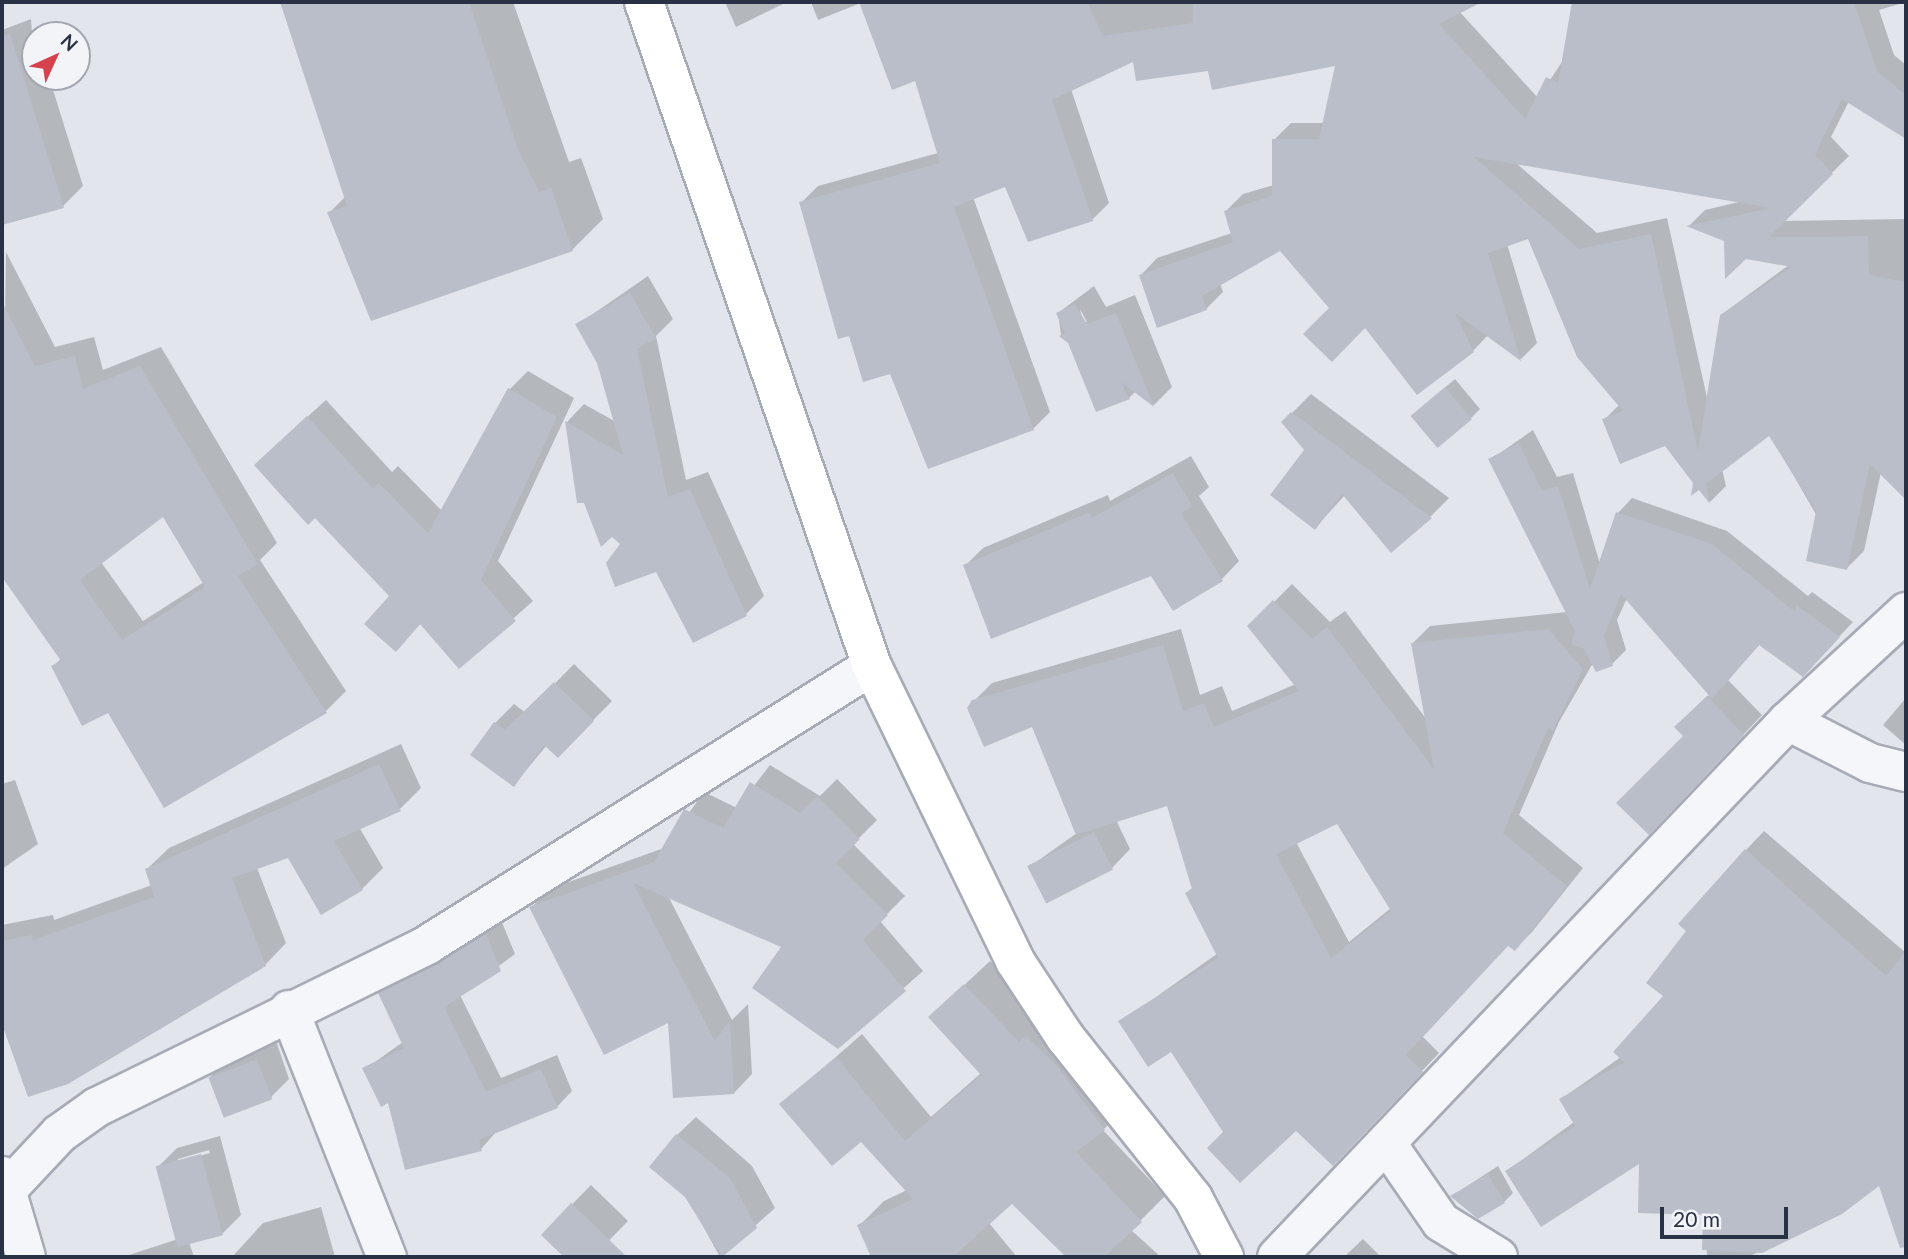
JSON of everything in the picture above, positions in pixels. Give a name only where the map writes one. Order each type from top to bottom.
[{"type":"street","points":[[644,2],[872,666],[1015,961],[1065,1037],[1193,1198],[1224,1257]]},
{"type":"street","points":[[1277,1257],[1788,721],[1906,612]]},
{"type":"street","points":[[26,1257],[3,1188],[59,1134],[97,1107],[289,1010],[426,945],[872,666]]},
{"type":"street","points":[[1788,721],[1870,763],[1906,772]]},
{"type":"street","points":[[289,1010],[387,1257]]},
{"type":"street","points":[[1387,1144],[1441,1222],[1498,1257]]},
{"type":"building","points":[[280,2],[469,2],[518,149],[539,192],[551,188],[573,251],[371,321],[327,212],[347,206]]},
{"type":"building","points":[[859,2],[1087,2],[1103,36],[1193,23],[1193,2],[1482,2],[1439,24],[1525,119],[1546,77],[1558,83],[1572,2],[1854,2],[1877,71],[1906,95],[1906,139],[1842,99],[1815,154],[1833,174],[1769,237],[1868,236],[1869,275],[1906,282],[1906,500],[1870,464],[1847,570],[1806,561],[1816,511],[1769,436],[1706,484],[1710,504],[1699,490],[1691,496],[1693,483],[1665,446],[1620,464],[1602,419],[1623,411],[1577,357],[1528,239],[1488,253],[1521,361],[1455,313],[1474,352],[1417,395],[1365,328],[1332,362],[1303,334],[1329,308],[1280,251],[1202,296],[1207,310],[1157,328],[1139,275],[1233,242],[1224,211],[1272,196],[1272,139],[1319,139],[1335,66],[1212,90],[1208,71],[1136,81],[1133,62],[1052,100],[1093,221],[1028,242],[1005,187],[954,207],[1034,430],[928,469],[890,374],[863,382],[849,336],[838,339],[799,202],[940,163],[915,81],[892,90]],"holes":[[[1474,157],[1771,208],[1686,226],[1724,241],[1725,279],[1746,259],[1792,267],[1720,315],[1698,451],[1651,234],[1579,249]]]},
{"type":"building","points":[[10,34],[21,69],[21,91],[28,91],[64,208],[2,225],[2,36]]},
{"type":"building","points":[[630,293],[656,338],[637,349],[668,497],[690,489],[747,616],[693,643],[656,572],[615,587],[606,563],[620,544],[612,537],[601,547],[584,503],[577,503],[565,421],[623,455],[597,363],[575,324]]},
{"type":"building","points":[[2,302],[35,366],[75,356],[83,389],[140,366],[258,564],[238,576],[327,713],[164,808],[108,713],[82,726],[51,666],[61,661],[2,577]],"holes":[[[163,517],[205,587],[122,640],[80,580]]]},
{"type":"building","points":[[1075,304],[1087,324],[1116,313],[1154,407],[1121,382],[1130,399],[1096,412],[1068,343],[1059,336],[1065,333],[1056,313]]},
{"type":"building","points":[[1445,387],[1472,419],[1438,448],[1411,416]]},
{"type":"building","points":[[508,388],[557,417],[481,580],[516,621],[459,669],[420,624],[396,652],[364,624],[389,596],[315,518],[308,525],[254,465],[307,416],[373,489],[379,483],[428,533]]},
{"type":"building","points":[[1291,412],[1432,518],[1391,553],[1342,494],[1315,530],[1270,495],[1304,450],[1281,422]]},
{"type":"building","points":[[1519,443],[1542,491],[1558,486],[1590,589],[1616,512],[1712,544],[1795,612],[1796,605],[1840,637],[1803,677],[1759,645],[1712,699],[1621,594],[1604,636],[1613,666],[1596,672],[1584,649],[1571,644],[1575,631],[1488,459]]},
{"type":"building","points":[[1173,473],[1192,506],[1181,513],[1223,581],[1173,611],[1151,576],[991,639],[963,565],[1090,512],[1092,518]]},
{"type":"building","points":[[1273,600],[1312,639],[1327,627],[1434,769],[1411,643],[1548,629],[1583,669],[1553,730],[1548,728],[1503,833],[1567,886],[1515,951],[1508,946],[1406,1055],[1423,1072],[1333,1166],[1296,1131],[1240,1183],[1207,1148],[1223,1132],[1171,1052],[1148,1067],[1118,1021],[1218,958],[1185,893],[1192,889],[1167,806],[1076,835],[1032,727],[984,747],[967,708],[972,700],[1163,645],[1183,711],[1204,703],[1214,727],[1299,691],[1247,626]],"holes":[[[1337,824],[1391,911],[1331,958],[1276,854]]]},
{"type":"building","points":[[554,682],[594,721],[558,758],[544,745],[514,787],[470,755],[494,722],[505,730]]},
{"type":"building","points":[[1707,696],[1744,735],[1649,835],[1616,803],[1683,736],[1674,727]]},
{"type":"building","points":[[379,764],[401,811],[334,841],[363,890],[321,915],[288,858],[232,878],[266,966],[68,1084],[28,1097],[2,1024],[2,941],[32,935],[33,940],[154,897],[145,869]]},
{"type":"building","points":[[750,782],[800,813],[817,796],[860,839],[836,863],[888,915],[863,940],[906,991],[838,1049],[752,988],[781,947],[633,883],[715,1041],[730,1020],[734,1094],[673,1098],[668,1023],[604,1055],[529,907],[654,862],[684,809],[723,828]]},
{"type":"building","points":[[1094,832],[1113,869],[1046,903],[1027,866]]},
{"type":"building","points":[[1745,849],[1886,976],[1906,951],[1906,1247],[1900,1248],[1879,1186],[1842,1214],[1762,1253],[1702,1250],[1703,1215],[1638,1213],[1639,1164],[1541,1227],[1505,1171],[1575,1126],[1559,1099],[1624,1062],[1613,1052],[1663,996],[1646,983],[1686,931],[1678,924]]},
{"type":"building","points":[[486,934],[501,971],[444,1007],[486,1092],[541,1069],[558,1108],[479,1140],[482,1151],[405,1170],[388,1103],[381,1107],[362,1068],[404,1048],[378,993]]},
{"type":"building","points":[[964,984],[1019,1042],[1026,1036],[1056,1065],[1105,1130],[1076,1152],[1142,1222],[1104,1257],[1066,1257],[1012,1204],[953,1257],[871,1257],[857,1225],[913,1199],[861,1142],[832,1166],[779,1104],[836,1057],[905,1141],[981,1075],[928,1017]]},
{"type":"building","points":[[257,1059],[272,1099],[224,1118],[208,1078]]},
{"type":"building","points":[[676,1134],[730,1178],[757,1228],[722,1257],[685,1197],[649,1167]]},
{"type":"building","points":[[201,1154],[223,1235],[177,1247],[156,1166]]},
{"type":"building","points":[[1488,1174],[1505,1203],[1478,1219],[1450,1196]]},
{"type":"building","points":[[571,1203],[627,1257],[564,1257],[541,1235]]}]
